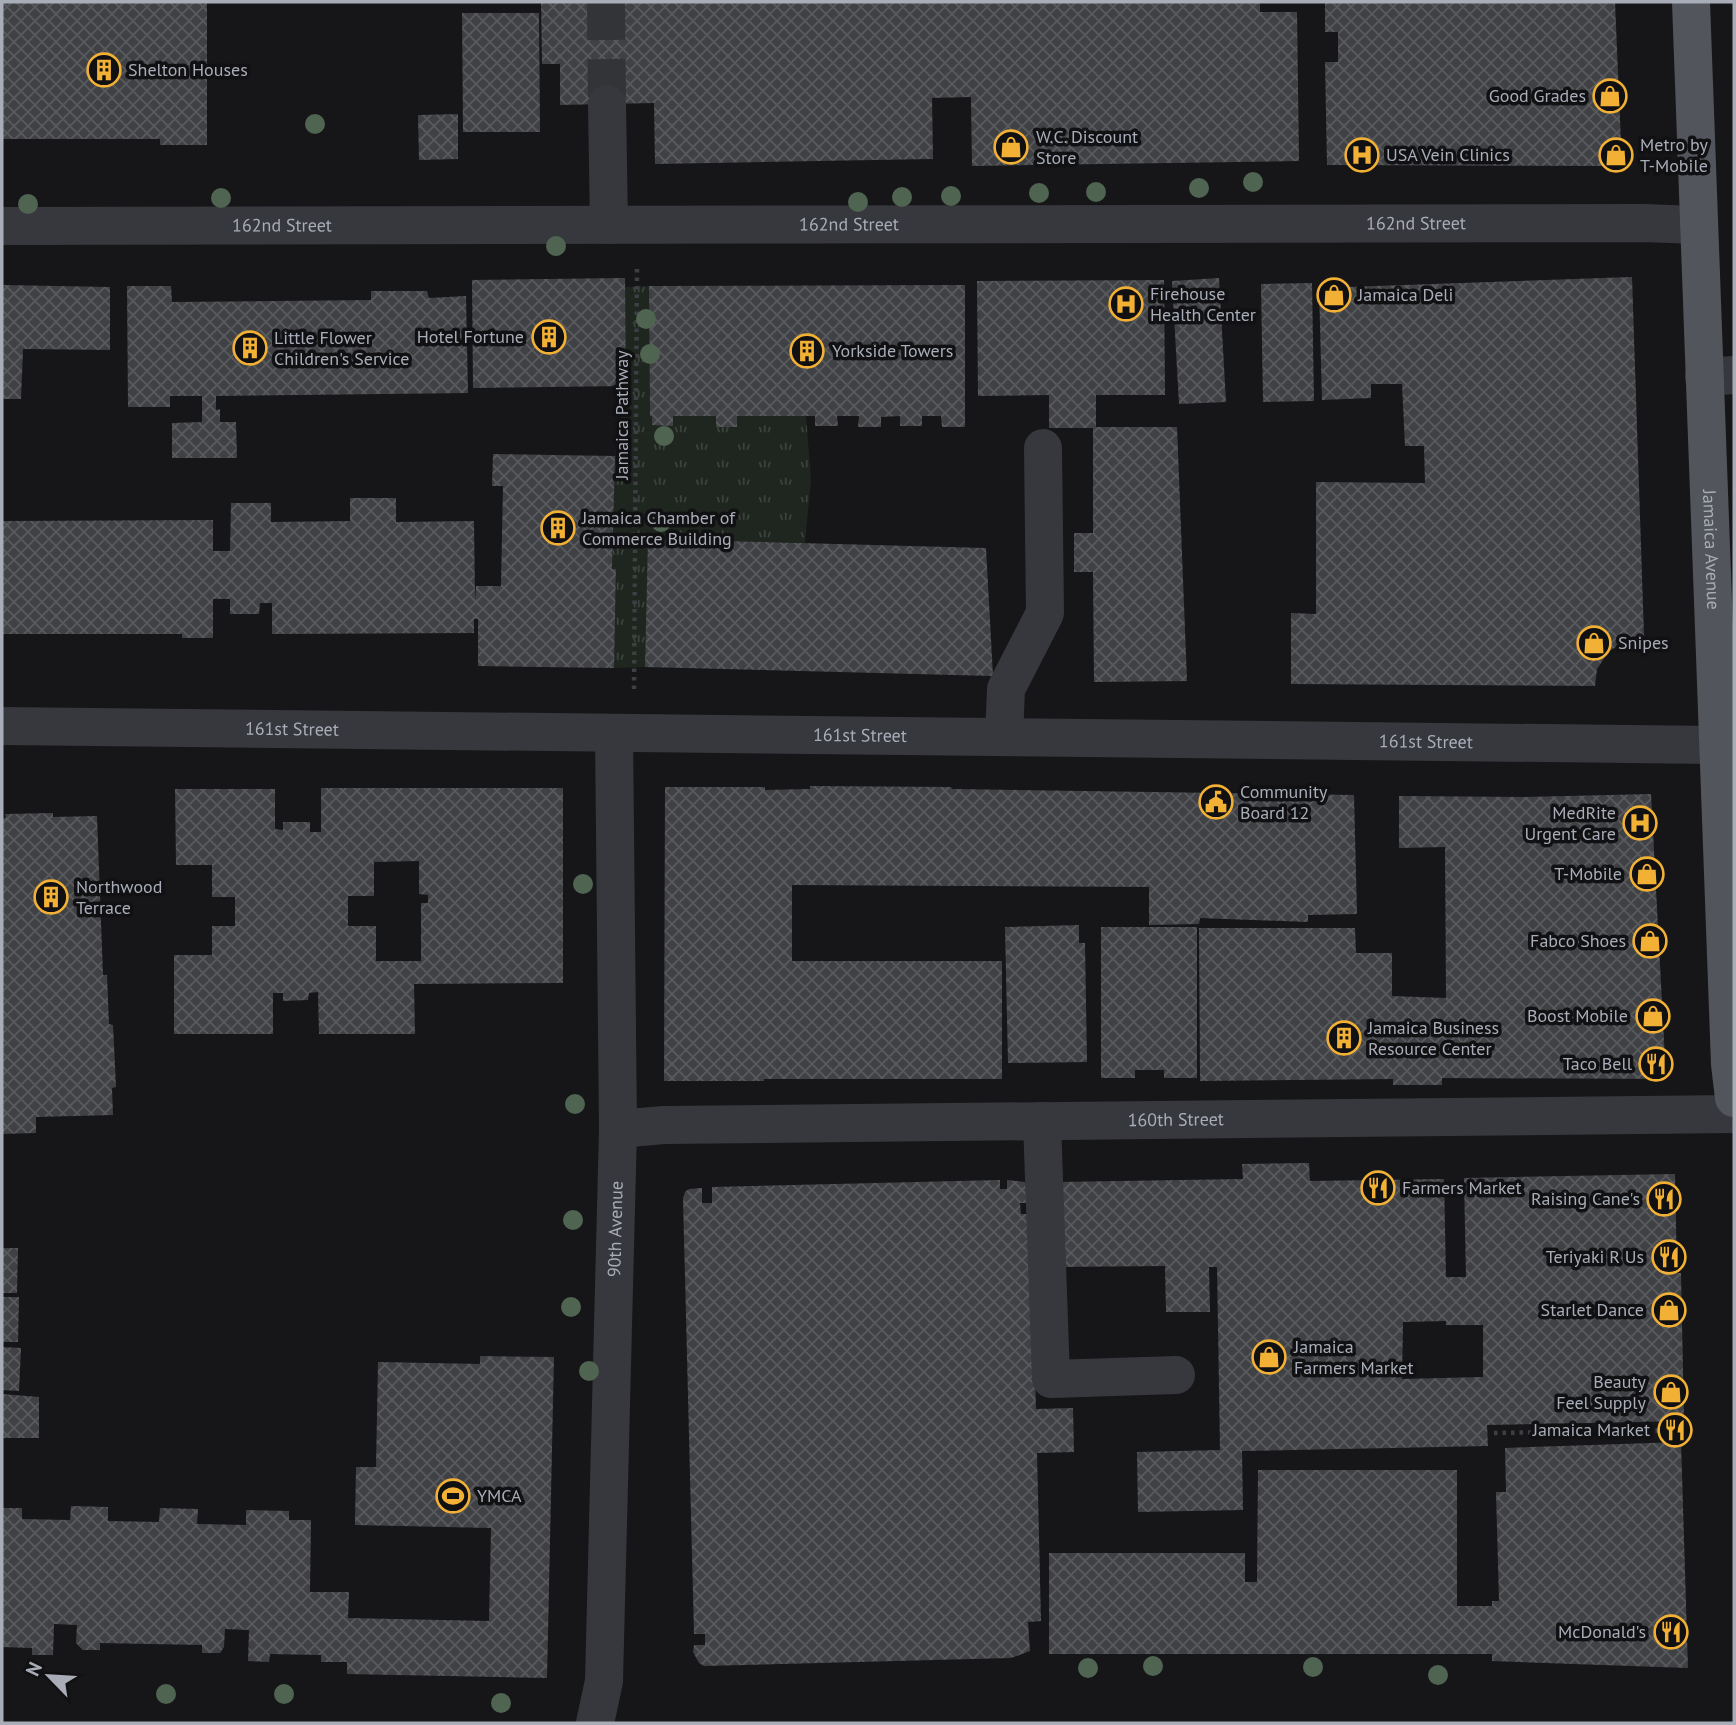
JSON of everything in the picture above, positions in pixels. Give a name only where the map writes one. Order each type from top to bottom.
[{"type":"main road","name":"Jamaica Avenue","points":[[1691,2],[1698,225],[1719,376],[1717,745],[1730,1064],[1734,1098]]},
{"type":"street","points":[[607,104],[609,225]]},
{"type":"street","name":"162nd Street","points":[[2,226],[1698,225]]},
{"type":"street","points":[[1004,737],[1006,689],[1045,613],[1043,448]]},
{"type":"street","name":"161st Street","points":[[2,726],[1717,745]]},
{"type":"street","name":"90th Avenue","points":[[595,1723],[604,1681],[618,1129],[614,733]]},
{"type":"street","name":"160th Street","points":[[618,1129],[663,1125],[1734,1114]]},
{"type":"street","points":[[1042,1121],[1051,1379],[1176,1375]]},
{"type":"path","name":"Jamaica Pathway","points":[[634,689],[637,268]]},
{"type":"path","points":[[1494,1433],[1693,1430]]},
{"type":"green space","points":[[649,286],[652,425],[673,425],[673,416],[716,416],[716,427],[737,427],[737,416],[806,416],[811,479],[805,543],[649,539],[645,667],[614,668],[616,570],[612,569],[615,456],[626,386],[625,287]]},
{"type":"building","name":"Shelton Houses","points":[[2,2],[207,2],[207,145],[160,145],[160,139],[2,139]]},
{"type":"building","points":[[541,2],[1260,2],[1260,12],[1297,12],[1299,161],[972,166],[971,97],[932,98],[933,159],[655,164],[654,103],[560,105],[560,64],[542,64]]},
{"type":"building","points":[[1325,2],[1615,2],[1622,166],[1327,165],[1325,62],[1338,62],[1338,32],[1325,32]]},
{"type":"building","points":[[462,13],[539,13],[540,132],[463,132]]},
{"type":"building","points":[[458,114],[458,159],[419,160],[418,115]]},
{"type":"building","points":[[1632,277],[1644,636],[1641,640],[1625,642],[1609,651],[1597,669],[1595,686],[1291,684],[1291,613],[1316,614],[1316,482],[1425,483],[1424,446],[1405,446],[1402,384],[1371,384],[1371,398],[1322,400],[1319,288]]},
{"type":"building","name":"Hotel Fortune","points":[[625,278],[626,386],[473,388],[472,280]]},
{"type":"building","points":[[1219,278],[1226,402],[1179,404],[1172,281]]},
{"type":"building","points":[[1164,280],[1165,395],[1096,395],[1096,427],[1177,427],[1187,681],[1094,682],[1093,572],[1074,572],[1074,533],[1093,533],[1093,428],[1049,428],[1049,395],[978,396],[977,281]]},
{"type":"building","points":[[1312,283],[1314,401],[1263,402],[1261,284]]},
{"type":"building","points":[[2,285],[110,287],[110,350],[23,349],[21,399],[2,399]]},
{"type":"building","name":"Yorkside Towers","points":[[965,285],[965,427],[942,427],[941,416],[922,416],[922,426],[900,426],[900,416],[881,417],[881,427],[858,427],[859,416],[837,416],[838,426],[815,426],[815,416],[737,416],[737,427],[716,427],[716,416],[673,416],[673,426],[652,425],[649,286]]},
{"type":"building","name":"Little Flower Children's Service","points":[[127,286],[171,286],[172,302],[371,300],[371,291],[427,291],[429,298],[466,296],[468,393],[216,396],[216,410],[220,409],[220,422],[236,422],[237,458],[172,458],[172,423],[202,422],[202,396],[170,396],[170,407],[128,407]]},
{"type":"building","points":[[493,454],[615,456],[612,569],[616,569],[614,668],[478,666],[478,619],[474,619],[474,633],[272,634],[272,603],[260,603],[259,614],[230,614],[230,599],[213,599],[213,638],[182,638],[182,634],[2,634],[2,521],[213,520],[213,551],[230,551],[231,503],[271,503],[271,522],[350,521],[350,498],[396,498],[396,522],[474,521],[475,600],[476,586],[501,586],[503,486],[492,486]]},
{"type":"building","points":[[648,539],[986,548],[993,676],[645,667]]},
{"type":"building","points":[[810,786],[1354,795],[1357,914],[1308,915],[1308,922],[1200,918],[1199,924],[1149,925],[1149,887],[792,885],[792,961],[1002,961],[1002,1079],[664,1081],[665,787],[765,787],[765,790],[810,789]]},
{"type":"building","points":[[321,788],[563,788],[563,983],[414,984],[415,1034],[319,1034],[318,992],[309,993],[308,1000],[283,1001],[283,993],[273,993],[273,1034],[174,1034],[174,955],[212,955],[212,926],[235,926],[235,897],[212,897],[212,865],[176,865],[175,789],[275,789],[275,829],[283,830],[283,822],[310,822],[310,832],[321,832]],"holes":[[[419,861],[419,894],[428,895],[428,903],[421,903],[421,961],[376,961],[376,926],[348,926],[348,896],[374,896],[374,862]]]},
{"type":"building","points":[[1651,794],[1666,1079],[1442,1078],[1442,1085],[1393,1085],[1393,1079],[1200,1081],[1199,928],[1355,928],[1356,953],[1392,953],[1392,996],[1446,998],[1445,847],[1399,848],[1399,796]]},
{"type":"building","name":"Northwood Terrace","points":[[53,813],[53,817],[97,816],[103,975],[107,975],[109,1024],[113,1025],[116,1087],[112,1088],[113,1115],[36,1117],[36,1133],[2,1134],[2,818],[6,818],[5,814]]},
{"type":"building","points":[[1079,925],[1079,943],[1085,943],[1087,1062],[1008,1063],[1005,927]]},
{"type":"building","points":[[1101,927],[1197,927],[1197,1078],[1164,1078],[1164,1070],[1135,1070],[1135,1078],[1101,1078]]},
{"type":"building","points":[[1309,1163],[1310,1181],[1444,1179],[1446,1277],[1466,1277],[1464,1178],[1675,1174],[1677,1273],[1681,1273],[1684,1421],[1487,1425],[1488,1446],[1242,1451],[1243,1510],[1138,1512],[1137,1452],[1220,1450],[1217,1267],[1209,1267],[1210,1312],[1166,1312],[1165,1266],[1061,1267],[1060,1182],[1243,1179],[1242,1164]],"holes":[[[1446,1321],[1446,1325],[1483,1325],[1483,1377],[1402,1379],[1403,1322]]]},
{"type":"building","points":[[1000,1180],[1000,1189],[1007,1189],[1007,1180],[1025,1182],[1030,1203],[1020,1203],[1021,1214],[1031,1214],[1036,1409],[1073,1408],[1074,1452],[1037,1453],[1041,1621],[1028,1622],[1030,1651],[1011,1658],[704,1666],[699,1663],[693,1652],[694,1645],[705,1645],[705,1634],[694,1634],[683,1198],[685,1192],[702,1188],[702,1203],[712,1203],[712,1187]]},
{"type":"building","points":[[2,1248],[18,1248],[17,1293],[2,1293]]},
{"type":"building","points":[[2,1297],[19,1297],[18,1342],[2,1342]]},
{"type":"building","points":[[2,1347],[21,1348],[19,1391],[2,1390]]},
{"type":"building","points":[[480,1356],[554,1357],[547,1678],[347,1674],[347,1662],[321,1662],[321,1655],[270,1654],[269,1662],[248,1661],[249,1630],[225,1629],[224,1647],[220,1653],[202,1653],[202,1645],[100,1643],[100,1650],[83,1650],[76,1643],[77,1625],[54,1624],[53,1655],[32,1655],[32,1648],[2,1647],[2,1508],[22,1508],[22,1519],[70,1520],[71,1506],[108,1507],[108,1521],[159,1522],[160,1508],[198,1509],[197,1524],[246,1525],[246,1510],[289,1511],[289,1520],[311,1520],[310,1592],[349,1592],[348,1618],[489,1621],[491,1528],[355,1525],[356,1467],[376,1467],[378,1362],[480,1364]]},
{"type":"building","points":[[2,1394],[39,1397],[39,1438],[2,1438]]},
{"type":"building","points":[[1681,1442],[1688,1668],[1492,1661],[1492,1654],[1049,1654],[1049,1553],[1245,1553],[1245,1582],[1257,1582],[1258,1470],[1457,1470],[1457,1606],[1492,1606],[1492,1601],[1499,1601],[1496,1492],[1506,1492],[1505,1448]]},
{"type":"tunnel","points":[[606,2],[607,104]]},
{"type":"place","name":"Shelton Houses","points":[[104,70]]},
{"type":"place","name":"Good Grades","points":[[1610,96]]},
{"type":"place","name":"W.C. Discount Store","points":[[1011,147]]},
{"type":"place","name":"USA Vein Clinics","points":[[1362,155]]},
{"type":"place","name":"Metro by T-Mobile","points":[[1616,155]]},
{"type":"place","name":"Jamaica Deli","points":[[1334,295]]},
{"type":"place","name":"Firehouse Health Center","points":[[1126,304]]},
{"type":"place","name":"Hotel Fortune","points":[[549,337]]},
{"type":"place","name":"Little Flower Children's Service","points":[[250,348]]},
{"type":"place","name":"Yorkside Towers","points":[[807,351]]},
{"type":"place","name":"Jamaica Chamber of Commerce Building","points":[[558,528]]},
{"type":"place","name":"Snipes","points":[[1594,643]]},
{"type":"place","name":"Community Board 12","points":[[1216,802]]},
{"type":"place","name":"MedRite Urgent Care","points":[[1640,823]]},
{"type":"place","name":"T-Mobile","points":[[1647,874]]},
{"type":"place","name":"Northwood Terrace","points":[[51,897]]},
{"type":"place","name":"Fabco Shoes","points":[[1650,941]]},
{"type":"place","name":"Boost Mobile","points":[[1653,1016]]},
{"type":"place","name":"Jamaica Business Resource Center","points":[[1344,1038]]},
{"type":"place","name":"Taco Bell","points":[[1656,1064]]},
{"type":"place","name":"Farmers Market","points":[[1378,1188]]},
{"type":"place","name":"Raising Cane's","points":[[1664,1199]]},
{"type":"place","name":"Teriyaki R Us","points":[[1669,1257]]},
{"type":"place","name":"Starlet Dance","points":[[1669,1310]]},
{"type":"place","name":"Jamaica Farmers Market","points":[[1269,1357]]},
{"type":"place","name":"Beauty Feel Supply","points":[[1671,1392]]},
{"type":"place","name":"Jamaica Market","points":[[1675,1430]]},
{"type":"place","name":"YMCA","points":[[453,1496]]},
{"type":"place","name":"McDonald's","points":[[1671,1632]]}]
